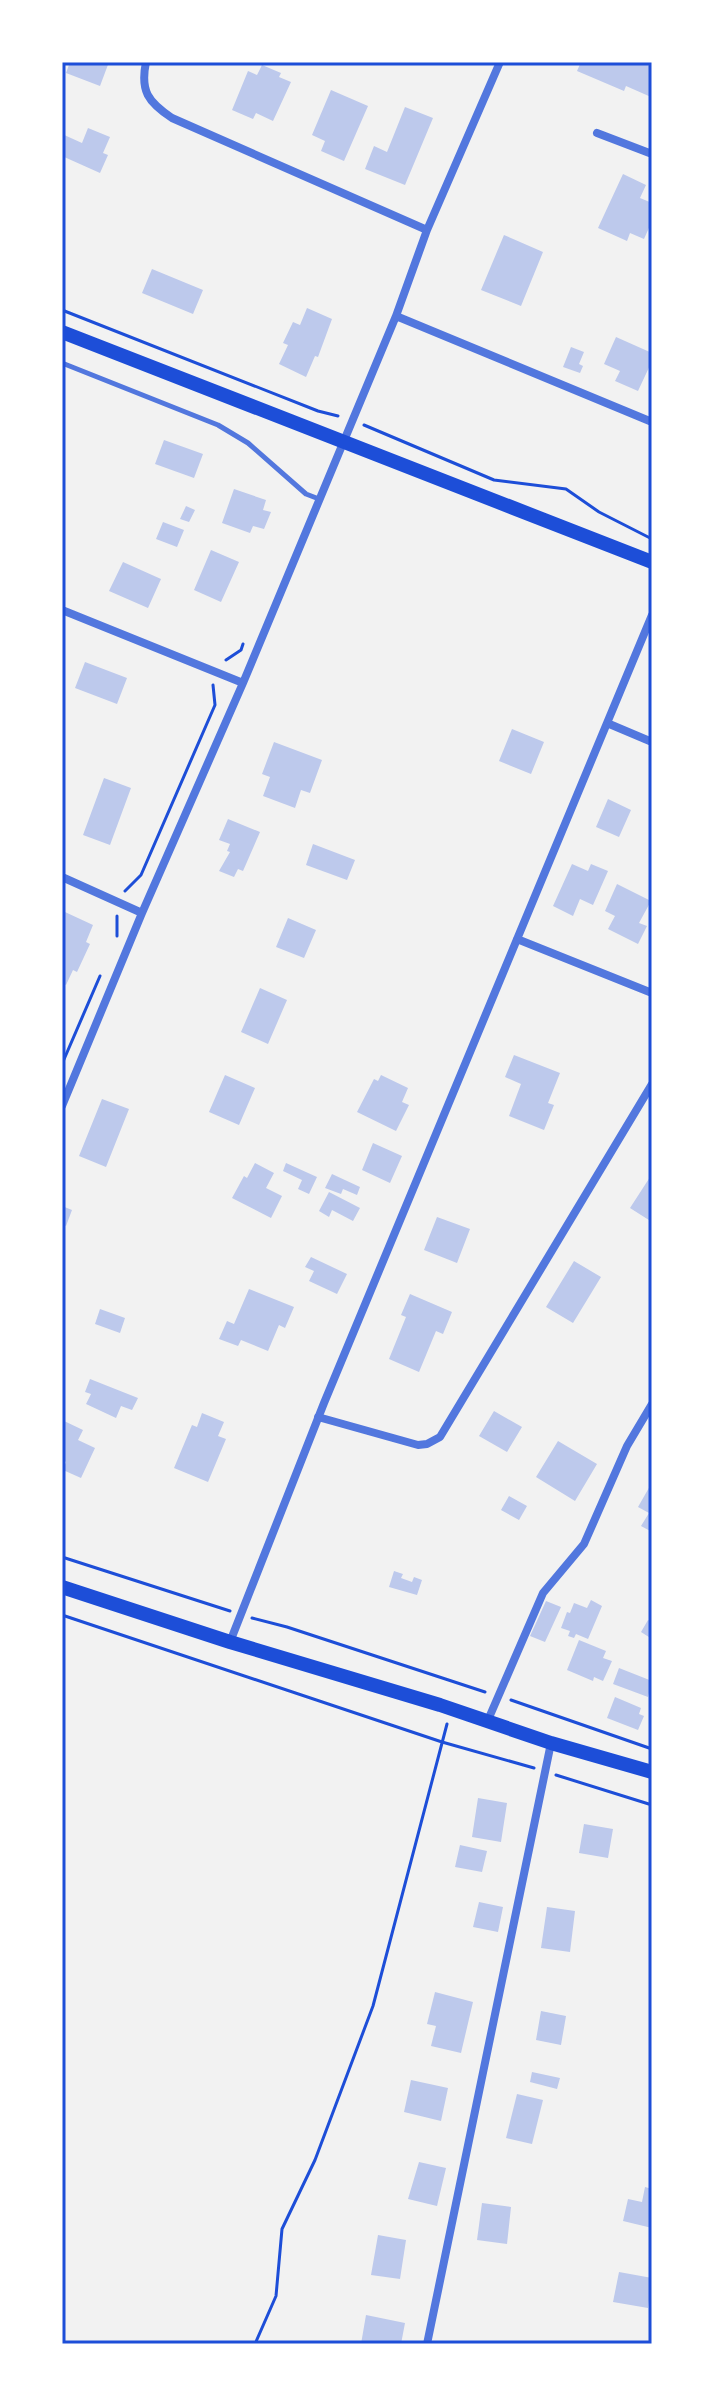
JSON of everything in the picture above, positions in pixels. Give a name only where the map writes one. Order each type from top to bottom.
[{"type":"main road","points":[[62,332],[652,562]]},
{"type":"main road","points":[[62,1587],[230,1642],[488,1720],[551,1743],[652,1772]]},
{"type":"street","points":[[146,62],[143,75],[145,90],[152,104],[172,118],[427,230]]},
{"type":"street","points":[[62,1106],[243,683],[396,316],[427,230],[500,62]]},
{"type":"street","points":[[597,133],[652,154]]},
{"type":"street","points":[[396,316],[652,422]]},
{"type":"street","points":[[62,610],[243,683]]},
{"type":"street","points":[[230,1642],[318,1417],[652,615]]},
{"type":"street","points":[[607,723],[652,742]]},
{"type":"street","points":[[62,877],[142,913]]},
{"type":"street","points":[[517,939],[652,993]]},
{"type":"street","points":[[318,1417],[418,1445],[440,1437],[652,1084]]},
{"type":"street","points":[[488,1720],[543,1593],[584,1544],[627,1446],[652,1404]]},
{"type":"street","points":[[427,2344],[551,1743]]},
{"type":"lane","points":[[62,363],[218,425],[248,443],[306,494],[319,499]]},
{"type":"path","points":[[62,310],[318,411],[352,420],[494,480],[566,489],[599,512],[652,539]]},
{"type":"path","points":[[112,947],[118,933],[116,900],[141,875],[215,705],[212,671],[241,650],[246,635]]},
{"type":"path","points":[[62,1064],[99,977]]},
{"type":"path","points":[[62,1557],[287,1627],[652,1749]]},
{"type":"path","points":[[62,1615],[442,1742],[652,1805]]},
{"type":"path","points":[[255,2344],[276,2296],[282,2229],[315,2160],[373,2006],[451,1709]]},
{"type":"building","points":[[70,62],[109,62],[100,86],[66,73]]},
{"type":"building","points":[[581,62],[641,62],[652,67],[651,97],[626,86],[624,91],[577,71]]},
{"type":"building","points":[[262,65],[281,73],[279,77],[291,82],[273,121],[256,113],[253,119],[232,110],[248,71],[257,75]]},
{"type":"building","points":[[331,90],[368,106],[344,161],[321,151],[325,141],[312,135]]},
{"type":"building","points":[[405,107],[433,118],[405,185],[365,169],[374,146],[387,152]]},
{"type":"building","points":[[88,128],[110,137],[103,153],[108,155],[100,173],[62,156],[62,134],[82,143]]},
{"type":"building","points":[[623,174],[646,185],[640,198],[652,203],[652,221],[644,239],[630,233],[627,241],[598,228]]},
{"type":"building","points":[[504,235],[543,252],[521,306],[481,290]]},
{"type":"building","points":[[152,269],[203,290],[193,314],[142,293]]},
{"type":"building","points":[[307,308],[332,319],[318,357],[315,356],[306,377],[279,364],[288,345],[283,343],[293,322],[300,325]]},
{"type":"building","points":[[616,337],[652,353],[652,361],[638,391],[615,381],[620,371],[604,364]]},
{"type":"building","points":[[571,347],[584,352],[579,364],[583,366],[580,373],[563,367]]},
{"type":"building","points":[[164,440],[203,454],[194,478],[155,464]]},
{"type":"building","points":[[234,489],[266,500],[263,510],[271,512],[264,529],[253,526],[250,533],[222,523]]},
{"type":"building","points":[[186,506],[195,510],[189,522],[180,519]]},
{"type":"building","points":[[163,522],[184,530],[177,547],[156,539]]},
{"type":"building","points":[[211,550],[239,562],[221,602],[194,590]]},
{"type":"building","points":[[123,562],[161,579],[148,608],[109,591]]},
{"type":"building","points":[[85,662],[127,678],[117,704],[75,688]]},
{"type":"building","points":[[512,729],[544,742],[531,774],[499,761]]},
{"type":"building","points":[[274,742],[322,760],[310,793],[301,790],[295,808],[263,796],[270,777],[262,774]]},
{"type":"building","points":[[104,778],[131,788],[110,845],[83,835]]},
{"type":"building","points":[[608,799],[631,810],[619,837],[596,827]]},
{"type":"building","points":[[228,819],[260,832],[243,871],[238,869],[234,877],[219,871],[230,852],[227,851],[230,844],[219,840]]},
{"type":"building","points":[[313,844],[355,860],[347,880],[306,865]]},
{"type":"building","points":[[572,864],[588,871],[591,864],[608,871],[593,905],[580,899],[573,916],[553,906]]},
{"type":"building","points":[[617,884],[651,901],[639,923],[647,926],[638,944],[608,929],[615,916],[605,911]]},
{"type":"building","points":[[65,912],[93,925],[86,942],[90,944],[77,972],[73,970],[66,985],[62,983],[62,918]]},
{"type":"building","points":[[288,918],[316,930],[304,958],[276,947]]},
{"type":"building","points":[[260,988],[287,1000],[268,1044],[241,1032]]},
{"type":"building","points":[[514,1055],[560,1073],[548,1103],[554,1105],[544,1130],[509,1116],[521,1084],[505,1077]]},
{"type":"building","points":[[225,1075],[255,1088],[239,1125],[209,1112]]},
{"type":"building","points":[[381,1075],[408,1088],[402,1102],[409,1105],[396,1131],[357,1112],[374,1079],[378,1081]]},
{"type":"building","points":[[102,1099],[129,1109],[106,1167],[79,1156]]},
{"type":"building","points":[[373,1143],[402,1156],[390,1183],[362,1170]]},
{"type":"building","points":[[255,1163],[274,1173],[266,1188],[282,1196],[271,1218],[232,1198]]},
{"type":"building","points":[[286,1163],[317,1177],[309,1194],[298,1189],[302,1180],[283,1171]]},
{"type":"building","points":[[332,1174],[360,1187],[357,1195],[343,1189],[341,1194],[325,1188]]},
{"type":"building","points":[[652,1174],[652,1222],[630,1208]]},
{"type":"building","points":[[329,1192],[360,1208],[353,1221],[332,1210],[329,1217],[319,1211]]},
{"type":"building","points":[[62,1206],[72,1210],[66,1226],[62,1224]]},
{"type":"building","points":[[437,1217],[470,1229],[457,1263],[424,1250]]},
{"type":"building","points":[[311,1257],[347,1274],[337,1294],[309,1281],[314,1271],[305,1267]]},
{"type":"building","points":[[574,1261],[601,1277],[573,1323],[546,1307]]},
{"type":"building","points":[[249,1289],[294,1307],[285,1328],[279,1325],[268,1351],[241,1340],[238,1346],[219,1339],[227,1321],[234,1324]]},
{"type":"building","points":[[410,1294],[452,1312],[443,1334],[436,1331],[419,1372],[389,1359],[406,1317],[401,1315]]},
{"type":"building","points":[[100,1309],[125,1318],[120,1333],[95,1324]]},
{"type":"building","points":[[90,1379],[138,1398],[132,1410],[121,1406],[116,1418],[86,1404],[91,1394],[85,1392]]},
{"type":"building","points":[[494,1411],[522,1427],[507,1452],[479,1436]]},
{"type":"building","points":[[202,1413],[224,1422],[218,1436],[226,1439],[208,1482],[174,1468],[192,1425],[197,1427]]},
{"type":"building","points":[[62,1420],[83,1430],[78,1440],[95,1448],[81,1478],[63,1470],[66,1462],[62,1459]]},
{"type":"building","points":[[558,1441],[597,1464],[575,1501],[536,1477]]},
{"type":"building","points":[[650,1486],[652,1532],[641,1526],[649,1513],[638,1507]]},
{"type":"building","points":[[509,1496],[527,1506],[519,1520],[501,1510]]},
{"type":"building","points":[[394,1571],[412,1582],[414,1577],[422,1580],[417,1595],[389,1587]]},
{"type":"building","points":[[591,1600],[602,1606],[588,1639],[576,1634],[574,1638],[568,1636],[570,1631],[561,1628],[567,1612],[570,1613],[574,1603],[587,1608]]},
{"type":"building","points":[[546,1601],[561,1607],[545,1642],[530,1636]]},
{"type":"building","points":[[648,1620],[652,1622],[652,1639],[641,1632]]},
{"type":"building","points":[[579,1640],[606,1651],[603,1658],[612,1661],[603,1681],[594,1677],[593,1681],[567,1670]]},
{"type":"building","points":[[619,1668],[652,1681],[648,1697],[613,1684]]},
{"type":"building","points":[[615,1697],[641,1708],[639,1714],[644,1716],[638,1730],[607,1718]]},
{"type":"building","points":[[478,1798],[507,1803],[501,1842],[472,1837]]},
{"type":"building","points":[[584,1824],[613,1829],[608,1858],[579,1853]]},
{"type":"building","points":[[460,1845],[487,1851],[482,1872],[455,1867]]},
{"type":"building","points":[[479,1902],[503,1907],[498,1932],[473,1927]]},
{"type":"building","points":[[547,1907],[575,1911],[570,1952],[541,1948]]},
{"type":"building","points":[[435,1992],[473,2002],[461,2053],[431,2046],[436,2026],[427,2024]]},
{"type":"building","points":[[541,2011],[566,2016],[561,2045],[536,2040]]},
{"type":"building","points":[[532,2072],[560,2078],[557,2089],[530,2082]]},
{"type":"building","points":[[411,2080],[448,2088],[441,2121],[404,2112]]},
{"type":"building","points":[[517,2094],[543,2100],[532,2144],[506,2138]]},
{"type":"building","points":[[419,2162],[446,2168],[437,2206],[408,2199]]},
{"type":"building","points":[[645,2187],[652,2189],[652,2228],[623,2221],[628,2199],[642,2202]]},
{"type":"building","points":[[482,2203],[511,2207],[507,2244],[477,2240]]},
{"type":"building","points":[[378,2235],[406,2240],[400,2279],[371,2275]]},
{"type":"building","points":[[619,2272],[652,2278],[648,2308],[613,2302]]},
{"type":"building","points":[[366,2315],[405,2323],[401,2344],[361,2344]]}]
